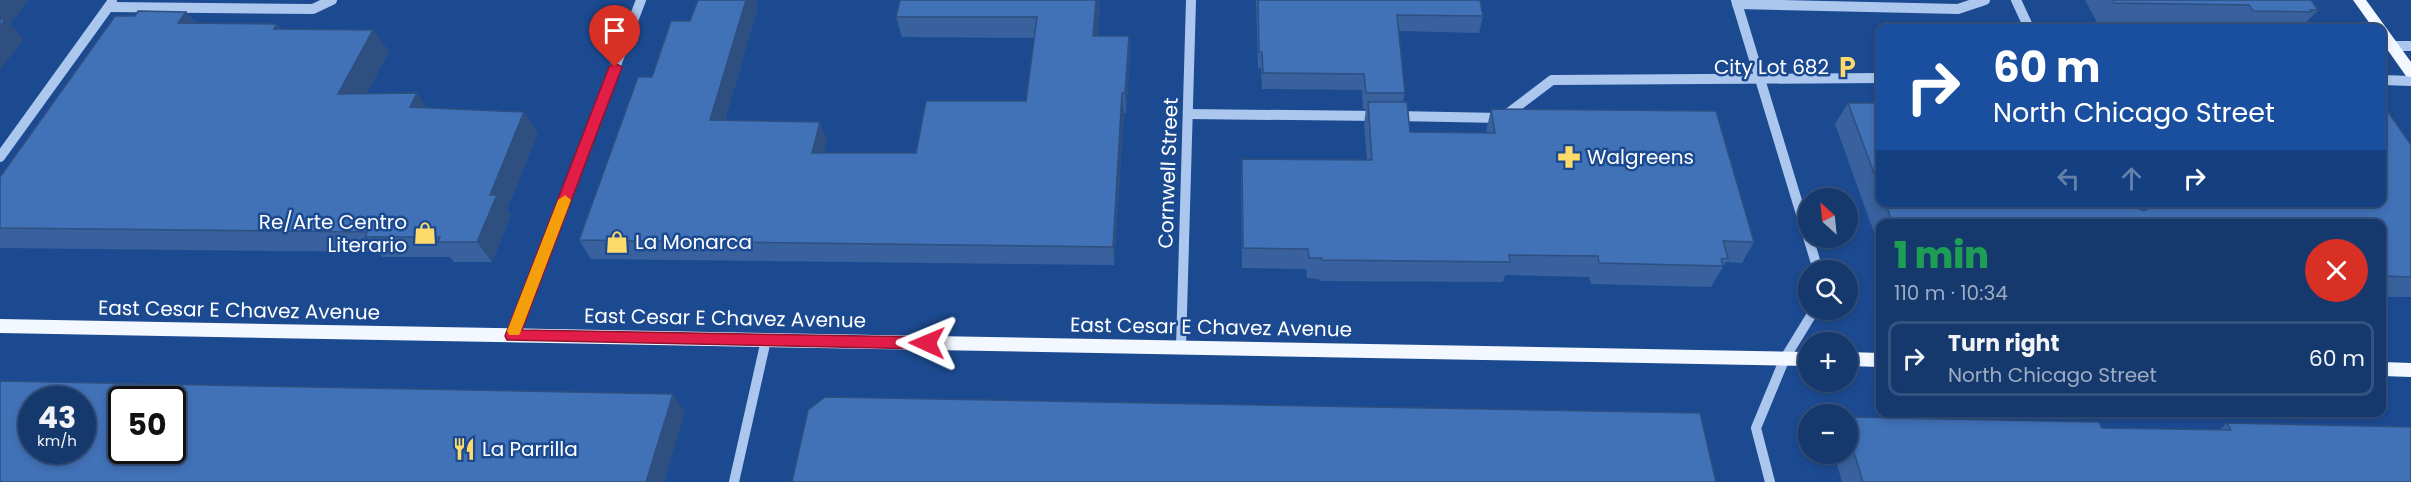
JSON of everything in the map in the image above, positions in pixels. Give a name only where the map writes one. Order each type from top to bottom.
[{"type":"main road","points":[[2359,0],[2377,24]]},
{"type":"main road","points":[[2386,37],[2411,72]]},
{"type":"main road","name":"East Cesar E Chavez Avenue","points":[[0,326],[1798,359]]},
{"type":"main road","points":[[1858,359],[1876,360]]},
{"type":"main road","points":[[2386,369],[2411,369]]},
{"type":"street","points":[[0,157],[111,4],[314,9],[332,0]]},
{"type":"street","points":[[512,336],[641,0]]},
{"type":"street","name":"Cornwell Street","points":[[1181,347],[1191,0]]},
{"type":"street","points":[[1815,260],[1736,2],[1958,9],[1985,0]]},
{"type":"street","points":[[2016,0],[2027,24]]},
{"type":"street","points":[[2392,46],[2411,46]]},
{"type":"street","points":[[1188,114],[1502,118],[1552,80],[1876,78]]},
{"type":"street","points":[[2386,80],[2411,81]]},
{"type":"street","points":[[1770,482],[1756,428],[1785,358],[1808,320]]},
{"type":"street","points":[[734,482],[766,340]]},
{"type":"building","points":[[698,0],[746,0],[710,120],[820,122],[812,153],[916,153],[926,101],[1026,101],[1037,17],[896,17],[900,0],[1096,0],[1093,36],[1129,36],[1125,93],[1122,93],[1113,247],[579,240],[638,77],[652,77],[671,21],[690,21]]},
{"type":"building","points":[[1258,0],[1480,0],[1483,16],[1397,15],[1405,93],[1366,93],[1364,74],[1263,73],[1262,52],[1259,52]]},
{"type":"building","points":[[2113,0],[2311,0],[2318,10],[2310,10],[2312,12],[2253,11],[2249,5],[2114,3]]},
{"type":"building","points":[[138,11],[186,12],[178,23],[277,24],[274,29],[373,30],[338,94],[417,93],[410,107],[524,112],[490,195],[497,195],[477,242],[438,242],[440,237],[365,237],[367,232],[0,228],[0,177],[115,16],[135,16]]},
{"type":"building","points":[[1368,102],[1407,102],[1410,132],[1495,133],[1491,109],[1716,111],[1754,242],[1723,241],[1728,258],[1721,259],[1723,266],[1599,263],[1598,256],[1509,255],[1510,262],[1322,260],[1322,258],[1309,258],[1308,249],[1243,248],[1242,159],[1372,160]]},
{"type":"building","points":[[1848,103],[1876,103],[1876,179]]},
{"type":"building","points":[[2386,109],[2411,145],[2411,277],[2386,276],[2386,219],[1891,219],[1887,207],[2137,207],[2143,211],[2149,208],[2386,207]]},
{"type":"building","points":[[0,381],[673,394],[646,482],[0,482]]},
{"type":"building","points":[[825,397],[1700,413],[1716,482],[792,482],[808,410]]},
{"type":"building","points":[[1858,417],[2099,422],[2102,428],[2231,430],[2227,423],[2411,427],[2411,482],[1863,482],[1857,464]]},
{"type":"slow traffic","points":[[514,331],[565,200]]},
{"type":"place","name":"City Lot 682","points":[[1847,67]]},
{"type":"place","name":"Walgreens","points":[[1569,157]]},
{"type":"place","name":"Re/Arte Centro Literario","points":[[425,233]]},
{"type":"place","name":"La Monarca","points":[[617,242]]},
{"type":"place","name":"La Parrilla","points":[[464,449]]},
{"type":"route","points":[[615,67],[512,336],[927,343]]}]
